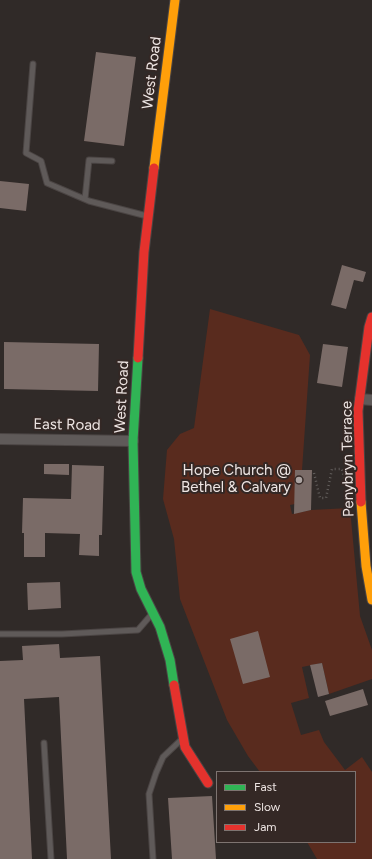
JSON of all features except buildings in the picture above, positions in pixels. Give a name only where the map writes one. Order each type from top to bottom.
[{"type":"street","name":"West Road","points":[[175,0],[144,252],[133,441],[136,572],[141,589],[160,627],[170,660],[185,747],[208,783]]},
{"type":"street","name":"Penybryn Terrace","points":[[372,317],[369,327],[358,411],[362,518],[366,566],[372,600]]},
{"type":"street","points":[[360,399],[372,400]]},
{"type":"street","name":"East Road","points":[[0,438],[133,441]]},
{"type":"lane","points":[[33,64],[26,153],[41,161],[47,183],[85,200],[148,217]]},
{"type":"lane","points":[[85,200],[89,160],[112,160]]},
{"type":"lane","points":[[0,634],[62,634],[138,630],[153,613]]},
{"type":"lane","points":[[153,859],[149,794],[162,757],[184,737]]},
{"type":"lane","points":[[44,743],[51,859]]},
{"type":"path","points":[[314,473],[320,498],[326,498],[332,469],[342,469],[346,488]]},
{"type":"shaded area","points":[[210,309],[299,335],[310,355],[302,470],[295,470],[295,504],[290,505],[292,514],[311,510],[350,508],[360,616],[372,650],[372,679],[329,694],[322,663],[302,667],[309,698],[291,703],[301,735],[319,730],[324,742],[345,770],[362,757],[372,772],[372,859],[317,859],[308,843],[356,843],[356,771],[259,771],[248,756],[227,720],[180,599],[174,539],[163,499],[167,450],[180,434],[194,428]]},
{"type":"traffic: fast","points":[[138,358],[133,441],[136,572],[141,589],[160,627],[170,660],[174,685]]},
{"type":"traffic: slow","points":[[154,168],[175,0]]},
{"type":"traffic: slow","points":[[361,502],[366,566],[372,600]]},
{"type":"traffic: jam","points":[[138,358],[144,252],[154,168]]},
{"type":"traffic: jam","points":[[361,502],[358,411],[369,327],[372,317]]},
{"type":"traffic: jam","points":[[174,685],[185,747],[208,783]]},
{"type":"place","name":"Hope Church @ Bethel & Calvary","points":[[299,480]]}]
